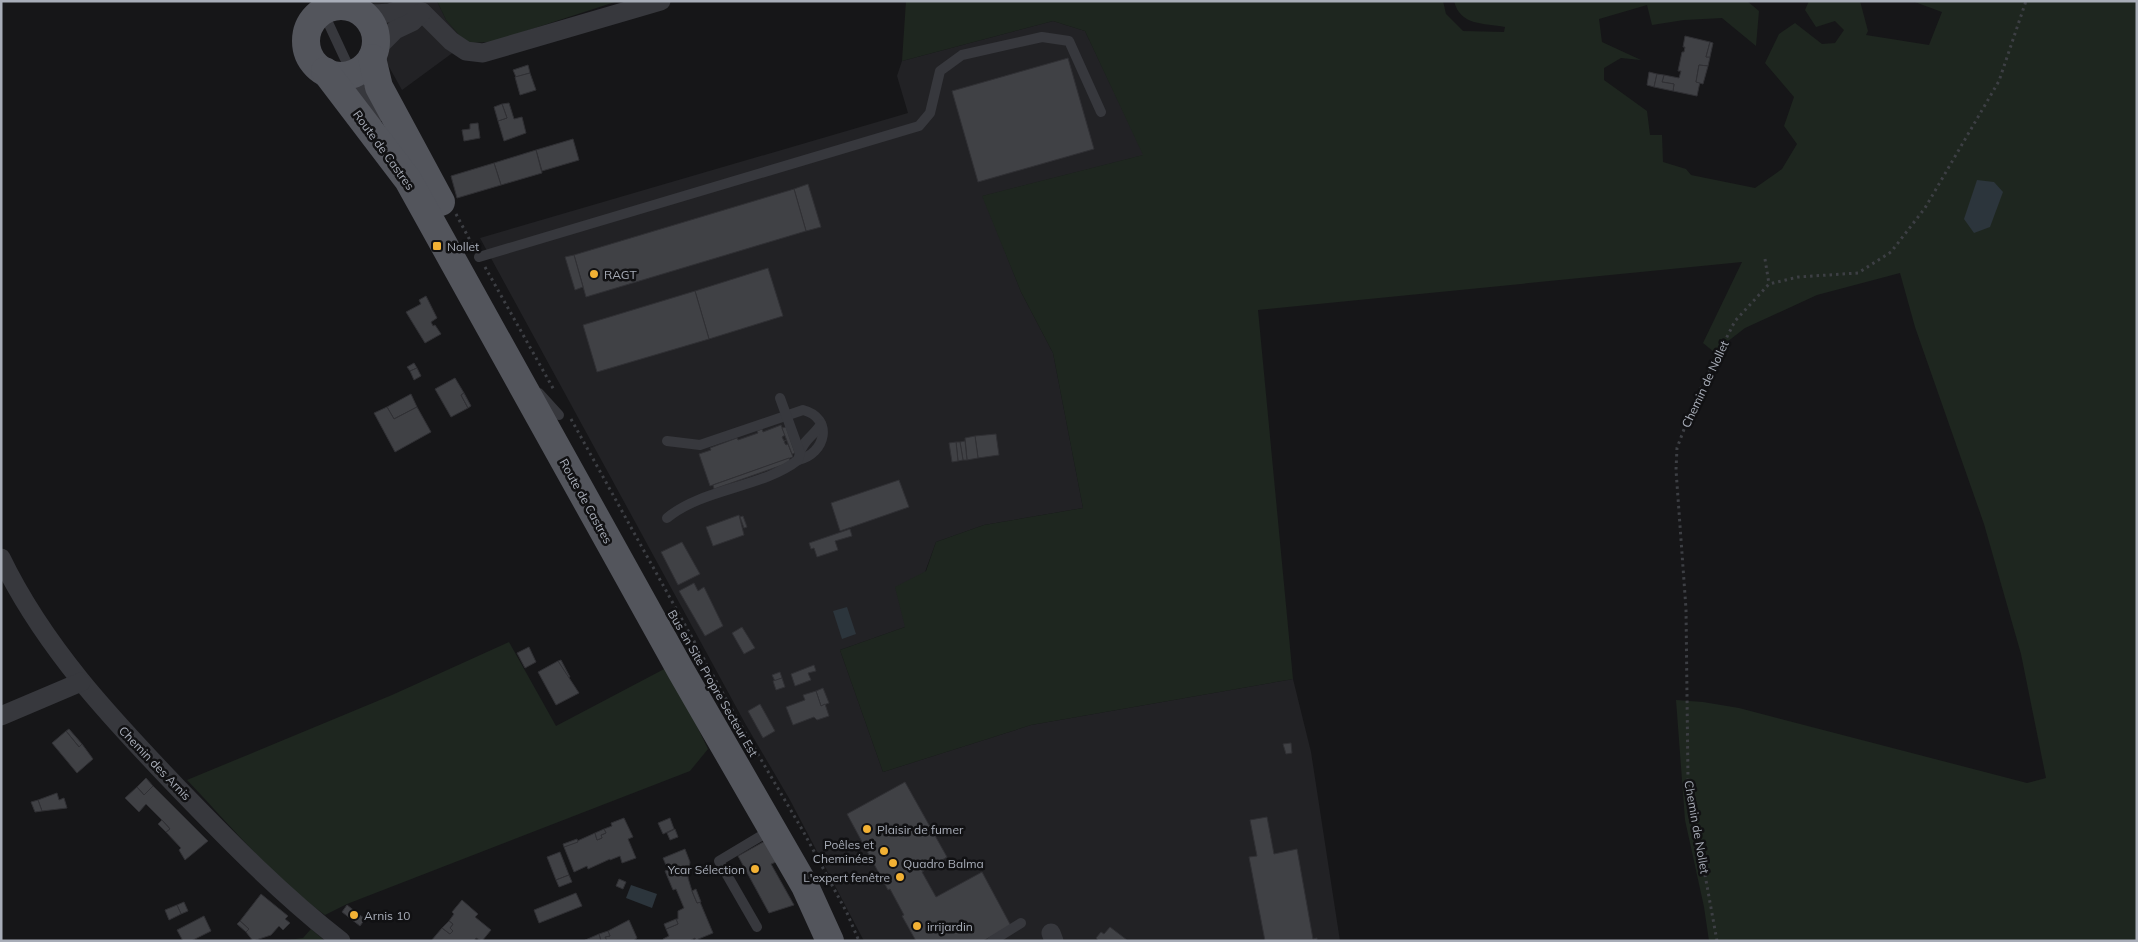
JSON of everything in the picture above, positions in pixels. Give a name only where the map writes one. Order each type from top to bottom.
[{"type":"main road","name":"Route de Castres","points":[[830,941],[805,886],[706,717],[555,444],[406,168],[309,54],[306,39],[329,8],[374,28],[376,37],[366,61],[379,87],[565,418],[717,701],[798,840],[838,915],[849,941]]},
{"type":"main road","points":[[325,71],[336,75],[366,61]]},
{"type":"street","points":[[329,8],[383,14],[406,8],[422,12],[451,41],[466,51],[483,53],[661,1]]},
{"type":"street","points":[[366,61],[395,30],[412,22],[422,12]]},
{"type":"street","name":"Chemin des Arnis","points":[[1,558],[30,611],[81,682],[112,719],[240,852],[286,895],[341,941]]},
{"type":"street","points":[[1,716],[81,682]]},
{"type":"lane","points":[[329,8],[366,61],[385,131],[406,168],[538,392],[565,418]]},
{"type":"lane","points":[[479,257],[919,126],[930,113],[940,70],[962,55],[1042,37],[1068,41],[1101,112]]},
{"type":"lane","points":[[780,398],[799,456]]},
{"type":"lane","points":[[667,440],[700,444],[786,414],[803,410],[818,416],[822,423],[822,442],[816,452],[808,458],[799,456],[773,473],[694,502],[667,518]]},
{"type":"lane","name":"Bus en Site Propre Secteur Est","points":[[555,444],[585,481],[711,708],[824,903],[840,941]]},
{"type":"lane","points":[[757,927],[719,861],[773,829]]},
{"type":"lane","points":[[992,941],[1021,923]]},
{"type":"path","points":[[1765,259],[1769,284],[1798,277],[1858,273],[1891,252],[1925,208],[1999,81],[2026,1]]},
{"type":"path","points":[[457,215],[545,372]]},
{"type":"path","name":"Chemin de Nollet","points":[[1717,941],[1688,781],[1686,609],[1676,470],[1677,448],[1695,400],[1735,321],[1769,284]]},
{"type":"path","name":"Route de Castres","points":[[565,418],[803,831],[847,913],[858,941]]},
{"type":"shaded area","points":[[352,1],[437,1],[446,20],[466,43],[402,90]]},
{"type":"shaded area","points":[[437,1],[618,1],[492,42],[466,43],[446,20]]},
{"type":"shaded area","points":[[906,1],[1443,1],[1446,14],[1463,31],[1504,32],[1505,27],[1481,24],[1467,19],[1457,9],[1454,1],[1747,1],[1759,11],[1756,46],[1722,18],[1684,20],[1652,25],[1647,5],[1599,19],[1602,42],[1641,60],[1621,58],[1604,68],[1604,80],[1647,111],[1650,135],[1662,135],[1663,162],[1686,169],[1691,175],[1755,188],[1782,169],[1797,144],[1784,126],[1794,97],[1765,63],[1779,34],[1795,23],[1822,44],[1835,43],[1844,30],[1835,21],[1816,27],[1805,10],[1809,1],[1860,1],[1868,31],[1866,35],[1929,45],[1942,12],[1912,1],[2137,1],[2137,941],[1709,941],[1704,907],[1685,820],[1676,700],[1739,708],[2027,783],[2046,778],[2021,654],[1984,524],[1915,327],[1900,273],[1817,295],[1745,328],[1714,352],[1703,343],[1742,262],[1258,310],[1293,679],[1031,725],[883,772],[840,650],[905,627],[895,587],[926,571],[936,542],[984,525],[1083,508],[1053,353],[1021,292],[982,196],[1143,155],[1085,31],[1053,21],[902,61]]},
{"type":"shaded area","points":[[1053,21],[1085,31],[1144,155],[983,196],[1021,292],[1053,353],[1083,508],[984,525],[936,542],[905,627],[840,650],[883,772],[1031,725],[1293,679],[1311,752],[1340,941],[864,941],[790,800],[746,725],[480,238],[908,113],[897,76],[902,61]]},
{"type":"shaded area","points":[[1977,180],[1994,182],[2003,192],[1990,227],[1974,233],[1964,219]]},
{"type":"shaded area","points":[[847,607],[856,634],[842,639],[833,611]]},
{"type":"shaded area","points":[[509,642],[556,726],[668,667],[708,749],[690,771],[347,904],[325,915],[270,868],[187,780],[392,695]]},
{"type":"shaded area","points":[[631,885],[657,894],[652,908],[626,898]]},
{"type":"shaded area","points":[[311,929],[325,941],[280,941],[303,938]]},
{"type":"building","points":[[1685,36],[1710,42],[1706,57],[1710,57],[1708,66],[1699,65],[1696,82],[1700,82],[1697,96],[1673,91],[1674,84],[1662,82],[1664,75],[1679,78],[1681,71],[1678,71],[1685,47],[1683,47]]},
{"type":"building","points":[[1710,42],[1713,43],[1710,57],[1706,57]]},
{"type":"building","points":[[1068,58],[1094,149],[978,182],[952,91]]},
{"type":"building","points":[[528,65],[530,73],[516,77],[513,70]]},
{"type":"building","points":[[1699,65],[1708,66],[1703,84],[1696,82]]},
{"type":"building","points":[[1649,72],[1657,74],[1654,87],[1647,85]]},
{"type":"building","points":[[530,73],[536,90],[520,95],[515,77]]},
{"type":"building","points":[[1657,74],[1664,75],[1662,82],[1674,84],[1673,91],[1654,87]]},
{"type":"building","points":[[509,103],[514,119],[522,117],[526,133],[504,141],[498,121],[507,118],[502,104]]},
{"type":"building","points":[[502,104],[507,118],[498,121],[494,107]]},
{"type":"building","points":[[478,123],[480,138],[464,141],[462,130],[470,129],[470,124]]},
{"type":"building","points":[[573,139],[579,160],[542,171],[536,150]]},
{"type":"building","points":[[536,150],[542,173],[501,185],[494,163]]},
{"type":"building","points":[[494,163],[501,185],[457,198],[451,176]]},
{"type":"building","points":[[808,184],[821,227],[806,231],[794,189]]},
{"type":"building","points":[[794,189],[806,231],[586,297],[574,255]]},
{"type":"building","points":[[574,255],[583,287],[575,290],[565,257]]},
{"type":"building","points":[[768,268],[783,316],[709,339],[695,291]]},
{"type":"building","points":[[695,291],[709,339],[597,372],[583,325]]},
{"type":"building","points":[[426,296],[437,318],[431,322],[441,334],[425,343],[406,312],[421,304],[419,300]]},
{"type":"building","points":[[414,363],[417,368],[410,371],[407,367]]},
{"type":"building","points":[[417,368],[421,376],[414,380],[410,371]]},
{"type":"building","points":[[455,378],[464,393],[461,395],[468,408],[451,417],[435,389]]},
{"type":"building","points":[[464,393],[471,406],[468,408],[461,395]]},
{"type":"building","points":[[411,394],[417,407],[394,419],[387,407]]},
{"type":"building","points":[[387,407],[394,419],[417,407],[431,432],[395,452],[374,413]]},
{"type":"building","points":[[781,425],[785,435],[782,437],[784,441],[786,440],[784,442],[786,445],[788,444],[793,457],[710,486],[699,454],[737,438],[738,440],[758,433],[757,431],[762,429],[763,432]]},
{"type":"building","points":[[786,427],[795,453],[792,454],[782,428]]},
{"type":"building","points":[[996,434],[999,455],[978,458],[975,436]]},
{"type":"building","points":[[975,436],[978,458],[967,460],[965,438]]},
{"type":"building","points":[[965,441],[967,460],[963,460],[960,442]]},
{"type":"building","points":[[956,442],[960,442],[963,460],[958,461]]},
{"type":"building","points":[[956,442],[958,461],[952,462],[949,443]]},
{"type":"building","points":[[789,458],[791,462],[714,489],[713,485]]},
{"type":"building","points":[[899,480],[909,507],[840,531],[831,503]]},
{"type":"building","points":[[739,515],[744,535],[713,546],[706,527]]},
{"type":"building","points":[[743,516],[747,527],[744,528],[740,517]]},
{"type":"building","points":[[850,529],[852,536],[835,541],[838,550],[817,557],[814,548],[811,549],[809,543]]},
{"type":"building","points":[[682,542],[700,574],[678,585],[661,552]]},
{"type":"building","points":[[694,583],[698,591],[704,587],[723,626],[705,636],[679,591]]},
{"type":"building","points":[[742,627],[755,648],[744,654],[732,633]]},
{"type":"building","points":[[529,647],[536,662],[525,668],[517,653]]},
{"type":"building","points":[[561,660],[570,677],[567,678],[558,661]]},
{"type":"building","points":[[558,661],[579,693],[556,705],[538,672]]},
{"type":"building","points":[[814,665],[816,671],[808,673],[811,680],[795,686],[791,674]]},
{"type":"building","points":[[780,672],[782,678],[775,681],[772,675]]},
{"type":"building","points":[[782,678],[785,687],[776,690],[773,681]]},
{"type":"building","points":[[823,688],[829,703],[821,706],[816,691]]},
{"type":"building","points":[[816,691],[821,706],[825,704],[829,716],[817,720],[814,717],[793,725],[786,707],[805,700],[803,695]]},
{"type":"building","points":[[760,704],[775,731],[763,738],[748,711]]},
{"type":"building","points":[[69,729],[82,744],[79,747],[66,731]]},
{"type":"building","points":[[66,731],[79,747],[82,744],[93,759],[77,773],[52,743]]},
{"type":"building","points":[[1291,743],[1292,753],[1286,754],[1283,744]]},
{"type":"building","points":[[146,778],[153,786],[144,795],[137,787]]},
{"type":"building","points":[[905,782],[947,857],[922,872],[936,897],[982,872],[1011,926],[983,941],[916,941],[890,889],[888,890],[847,814]]},
{"type":"building","points":[[153,786],[208,841],[185,860],[179,850],[181,848],[166,832],[170,829],[162,820],[146,804],[139,812],[125,798],[137,787],[144,795]]},
{"type":"building","points":[[57,793],[59,800],[64,798],[67,808],[42,811],[38,800]]},
{"type":"building","points":[[38,800],[42,811],[35,812],[31,802]]},
{"type":"building","points":[[1267,817],[1274,854],[1297,849],[1313,939],[1317,938],[1317,941],[1265,941],[1249,857],[1257,856],[1250,820]]},
{"type":"building","points":[[624,818],[633,837],[628,839],[636,858],[622,863],[620,856],[588,869],[587,866],[574,872],[564,847],[595,833],[597,840],[602,838],[601,835],[606,833],[604,829],[612,826],[611,823]]},
{"type":"building","points":[[670,818],[674,829],[663,834],[658,823]]},
{"type":"building","points":[[162,820],[170,829],[166,832],[158,824]]},
{"type":"building","points":[[604,829],[606,833],[597,840],[595,833]]},
{"type":"building","points":[[675,829],[678,837],[670,840],[667,833]]},
{"type":"building","points":[[577,839],[578,842],[564,847],[563,844]]},
{"type":"building","points":[[765,841],[776,862],[771,864],[794,905],[769,913],[738,856]]},
{"type":"building","points":[[685,849],[690,862],[688,878],[692,891],[697,903],[700,902],[713,933],[696,940],[695,938],[689,941],[664,941],[663,939],[669,936],[666,929],[678,924],[676,919],[678,919],[678,911],[684,908],[676,889],[673,890],[665,871],[668,870],[663,858]]},
{"type":"building","points":[[560,852],[569,875],[556,880],[547,857]]},
{"type":"building","points":[[569,875],[572,882],[559,887],[556,880]]},
{"type":"building","points":[[619,879],[626,882],[623,889],[616,886]]},
{"type":"building","points":[[696,889],[701,902],[697,903],[692,891]]},
{"type":"building","points":[[576,893],[582,906],[539,923],[534,910]]},
{"type":"building","points":[[261,894],[288,916],[285,919],[290,923],[283,930],[279,926],[271,935],[253,941],[246,932],[249,929],[240,921]]},
{"type":"building","points":[[462,900],[478,914],[475,917],[491,930],[482,941],[476,938],[474,941],[431,941],[442,928],[450,934],[453,931],[450,928],[453,924],[449,921],[454,914],[452,912]]},
{"type":"building","points":[[184,902],[188,911],[181,914],[177,905]]},
{"type":"building","points":[[177,905],[181,914],[169,920],[165,910]]},
{"type":"building","name":"Arnis 10","points":[[347,905],[365,919],[360,926],[342,912]]},
{"type":"building","points":[[204,916],[211,931],[191,941],[183,941],[177,930]]},
{"type":"building","points":[[676,919],[678,924],[666,929],[664,924]]},
{"type":"building","points":[[629,920],[637,938],[633,941],[607,941],[605,937],[610,936],[608,931]]},
{"type":"building","points":[[240,921],[249,929],[246,932],[237,924]]},
{"type":"building","points":[[449,921],[453,924],[450,928],[453,931],[450,934],[442,928]]},
{"type":"building","points":[[1110,927],[1127,941],[1099,941],[1096,938],[1101,932],[1104,934]]},
{"type":"building","points":[[608,931],[610,936],[605,937],[607,941],[601,941],[599,934]]},
{"type":"building","points":[[599,934],[601,941],[583,941]]},
{"type":"place","name":"Nollet","points":[[437,246]]},
{"type":"place","name":"RAGT","points":[[594,274]]},
{"type":"place","name":"Plaisir de fumer","points":[[867,829]]},
{"type":"place","name":"Poêles et Cheminées","points":[[884,851]]},
{"type":"place","name":"Quadro Balma","points":[[893,863]]},
{"type":"place","name":"Ycar Sélection","points":[[755,869]]},
{"type":"place","name":"L'expert fenêtre","points":[[900,877]]},
{"type":"place","name":"Arnis 10","points":[[354,915]]},
{"type":"place","name":"irrijardin","points":[[917,926]]}]
